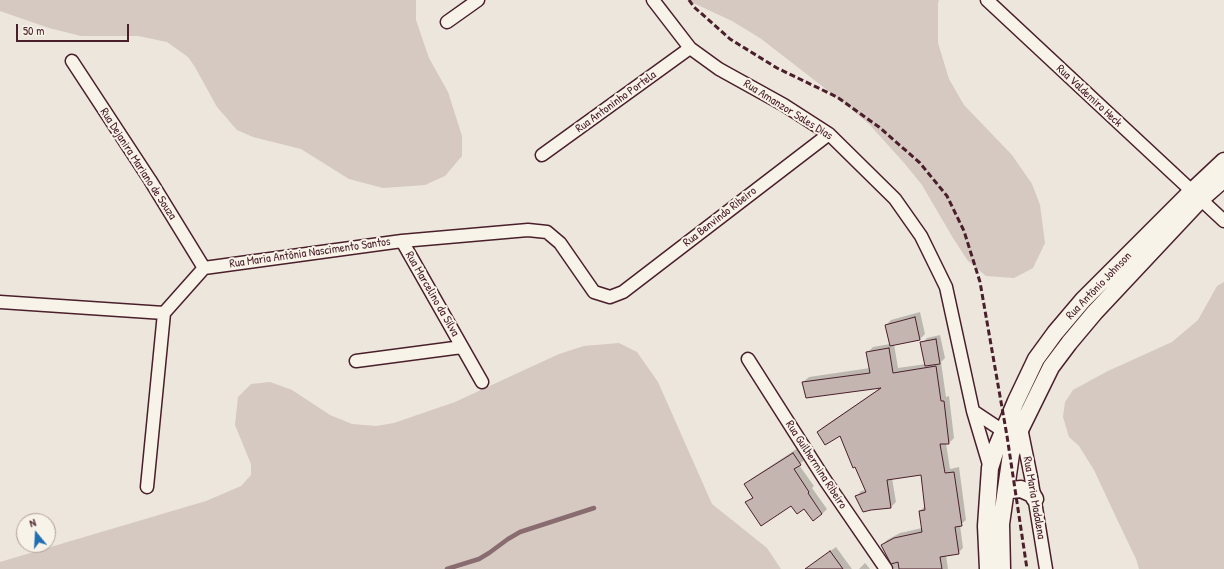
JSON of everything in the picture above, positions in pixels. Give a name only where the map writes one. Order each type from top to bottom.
[{"type":"main road","name":"Rua Antônio Johnson","points":[[1002,569],[1001,524],[1011,454],[1021,428],[1051,367],[1095,312],[1196,196],[1224,161]]},
{"type":"main road","name":"Rua Antônio Johnson","points":[[988,569],[986,526],[990,468],[1016,401],[1036,359],[1055,333],[1083,300],[1196,196],[1224,179]]},
{"type":"main road","points":[[1006,492],[1010,490],[1022,489],[1032,494],[1035,499]]},
{"type":"street","points":[[447,22],[478,0]]},
{"type":"street","name":"Rua Amanzor Sales Dias","points":[[654,0],[690,48],[719,69],[784,105],[829,134],[895,199],[921,236],[946,287],[973,411],[990,468]]},
{"type":"street","name":"Rua Valdemiro Heck","points":[[987,0],[1224,221]]},
{"type":"street","name":"Rua Antoninho Portela","points":[[542,155],[690,48]]},
{"type":"street","name":"Rua Dejanira Mariano de Souza","points":[[72,61],[150,180],[204,268]]},
{"type":"street","name":"Rua Benvindo Ribeiro","points":[[610,297],[623,292],[829,134]]},
{"type":"street","name":"Rua Maria Antônia Nascimento Santos","points":[[204,268],[402,241],[528,230],[547,232],[560,244],[594,292],[610,297]]},
{"type":"street","name":"Rua Marcelino da Silva","points":[[402,241],[482,382]]},
{"type":"street","points":[[147,487],[164,313],[204,268]]},
{"type":"street","points":[[0,302],[164,313]]},
{"type":"street","name":"Rua Marcelino da Silva","points":[[356,361],[462,347]]},
{"type":"street","name":"Rua Guilhermina Ribeiro","points":[[748,359],[825,480],[886,569]]},
{"type":"street","points":[[973,411],[1003,432]]},
{"type":"street","name":"Rua Maria Madalena","points":[[1021,428],[1035,499],[1046,569]]},
{"type":"shaded area","points":[[0,0],[416,0],[416,20],[429,58],[448,92],[462,136],[462,156],[445,176],[425,185],[383,188],[349,179],[301,149],[253,137],[237,130],[217,107],[188,57],[167,42],[138,36],[81,36],[49,28],[0,11]]},
{"type":"shaded area","points":[[687,0],[939,0],[938,43],[949,79],[964,105],[1012,155],[1032,184],[1040,205],[1045,243],[1033,268],[1014,278],[986,276],[968,261],[922,185],[869,124],[760,38],[732,21]]},
{"type":"shaded area","points":[[1224,282],[1224,569],[1139,569],[1136,559],[1094,470],[1079,446],[1069,437],[1063,417],[1065,402],[1073,390],[1108,371],[1172,342],[1198,320],[1217,286]]},
{"type":"shaded area","points":[[619,343],[637,352],[658,382],[712,504],[767,548],[781,569],[0,569],[0,562],[30,553],[56,553],[56,545],[206,501],[241,486],[251,475],[251,464],[235,425],[238,397],[251,384],[270,382],[292,390],[330,415],[352,424],[376,426],[394,423],[455,402],[559,354],[584,346]]},
{"type":"building","points":[[915,317],[920,340],[890,346],[885,325]]},
{"type":"building","points":[[936,339],[940,364],[925,366],[920,342]]},
{"type":"building","points":[[889,348],[893,373],[936,366],[941,401],[944,401],[949,444],[940,444],[945,473],[954,472],[962,526],[955,527],[959,554],[940,557],[942,569],[899,569],[898,562],[891,564],[881,545],[894,538],[922,532],[919,511],[925,510],[921,475],[887,480],[891,508],[863,512],[855,496],[866,492],[855,467],[853,468],[840,436],[825,445],[817,432],[881,388],[806,398],[802,382],[870,373],[866,352]]},
{"type":"building","points":[[793,453],[801,465],[794,469],[822,514],[813,521],[804,509],[797,514],[791,506],[761,526],[745,502],[753,498],[744,484]]},
{"type":"building","points":[[830,551],[843,569],[805,569]]},
{"type":"waterway","points":[[447,569],[479,559],[520,532],[594,508]]},
{"type":"railway","points":[[689,0],[694,7],[730,39],[777,68],[837,97],[879,127],[920,163],[947,196],[964,231],[980,282],[1007,436],[1027,569]]}]
